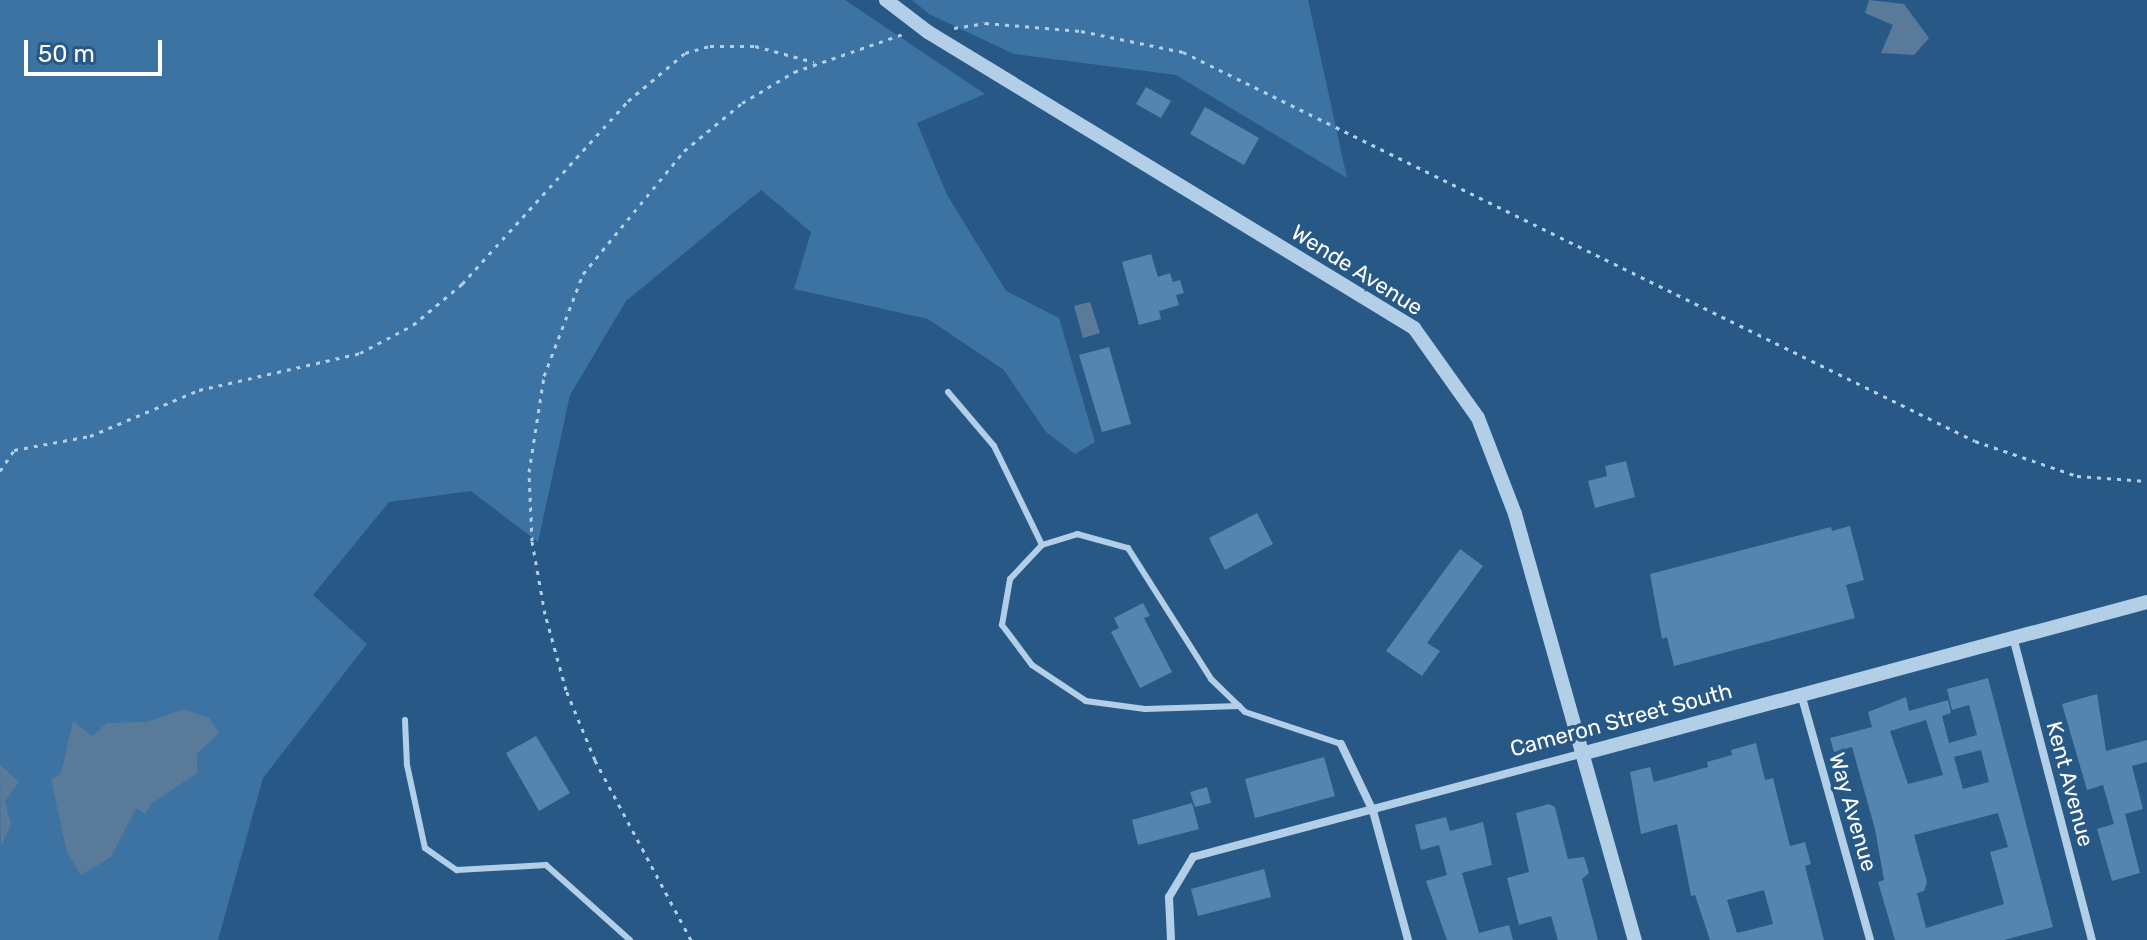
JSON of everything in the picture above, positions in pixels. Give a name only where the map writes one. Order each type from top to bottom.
[{"type":"street","name":"Wende Avenue","points":[[886,0],[928,32],[1414,328],[1478,418],[1515,514],[1585,753],[1635,940]]},
{"type":"street","name":"Cameron Street South","points":[[1171,940],[1169,897],[1193,857],[2147,602]]},
{"type":"street","name":"Kent Avenue","points":[[2013,636],[2092,940]]},
{"type":"street","name":"Way Avenue","points":[[1801,693],[1870,940]]},
{"type":"street","points":[[1341,744],[1373,811],[1408,940]]},
{"type":"lane","points":[[948,392],[994,446],[1042,545]]},
{"type":"lane","points":[[1239,706],[1211,679],[1128,548],[1077,534],[1042,545],[1010,579],[1002,625],[1032,665],[1086,701],[1145,709],[1239,706],[1341,744]]},
{"type":"lane","points":[[405,720],[407,765],[425,848],[457,870],[546,865],[630,940]]},
{"type":"path","points":[[691,940],[595,760],[566,690],[532,541],[529,472],[544,376],[583,274],[684,151],[742,103],[817,63],[888,36],[985,23],[1081,31],[1183,52],[1975,441],[2077,476],[2147,481]]},
{"type":"path","points":[[0,471],[14,450],[90,436],[199,390],[360,353],[413,325],[462,284],[628,101],[685,53],[710,46],[755,46],[817,63]]},
{"type":"shaded area","points":[[0,0],[845,0],[985,94],[917,123],[947,195],[1006,291],[1059,318],[1095,442],[1075,454],[1046,432],[1004,370],[928,319],[794,289],[811,232],[761,190],[626,301],[570,395],[538,542],[471,491],[389,502],[313,595],[367,644],[263,778],[218,940],[0,940]]},
{"type":"shaded area","points":[[912,0],[1308,0],[1347,178],[1176,75],[1014,54],[929,14]]},
{"type":"shaded area","points":[[1869,0],[1904,4],[1929,38],[1914,55],[1881,53],[1893,25],[1865,13]]},
{"type":"shaded area","points":[[1090,302],[1100,333],[1083,338],[1074,306]]},
{"type":"shaded area","points":[[184,709],[209,718],[219,733],[197,754],[197,773],[151,804],[145,814],[136,808],[111,857],[81,875],[67,853],[51,779],[61,774],[73,721],[92,736],[107,723],[147,722]]},
{"type":"shaded area","points":[[0,765],[19,782],[5,801],[11,825],[1,846]]},
{"type":"building","points":[[1146,87],[1171,101],[1161,118],[1136,104]]},
{"type":"building","points":[[1205,107],[1259,138],[1244,165],[1190,134]]},
{"type":"building","points":[[1151,254],[1158,277],[1170,273],[1173,282],[1180,280],[1184,293],[1176,295],[1179,305],[1159,311],[1161,319],[1139,325],[1122,262]]},
{"type":"building","points":[[1109,347],[1131,424],[1102,432],[1079,355]]},
{"type":"building","points":[[1626,461],[1635,497],[1595,508],[1588,481],[1607,476],[1605,466]]},
{"type":"building","points":[[1257,513],[1273,544],[1225,570],[1209,538]]},
{"type":"building","points":[[1850,526],[1864,580],[1846,585],[1855,618],[1674,666],[1667,637],[1662,639],[1650,574],[1831,527],[1832,531]]},
{"type":"building","points":[[1460,549],[1483,566],[1427,643],[1440,651],[1422,676],[1386,651]]},
{"type":"building","points":[[1143,603],[1150,616],[1144,618],[1172,672],[1140,688],[1111,632],[1119,628],[1114,618]]},
{"type":"building","points":[[1988,678],[2053,927],[2004,940],[1895,940],[1878,882],[1884,880],[1875,829],[1852,747],[1834,752],[1830,738],[1872,727],[1868,712],[1906,697],[1909,711],[1948,700],[1951,713],[1942,716],[1949,743],[1977,735],[1969,705],[1952,710],[1947,689]],"holes":[[[1926,720],[1943,775],[1908,784],[1890,731]],[[1981,750],[1989,782],[1963,789],[1954,757]],[[1998,813],[2008,847],[1990,852],[2004,904],[1926,928],[1917,893],[1924,891],[1927,882],[1914,835]]]},
{"type":"building","points":[[2097,694],[2106,751],[2147,740],[2147,762],[2132,766],[2143,809],[2125,814],[2140,873],[2112,881],[2097,829],[2114,824],[2103,785],[2087,790],[2062,704]]},
{"type":"building","points":[[536,736],[570,793],[539,811],[506,753]]},
{"type":"building","points":[[1756,743],[1765,780],[1773,778],[1790,846],[1805,842],[1811,864],[1805,866],[1824,940],[1710,940],[1695,895],[1691,896],[1677,824],[1641,834],[1630,772],[1650,767],[1654,782],[1708,767],[1707,762],[1732,755],[1731,750]],"holes":[[[1764,890],[1773,924],[1737,933],[1727,900]]]},
{"type":"building","points":[[1324,757],[1335,796],[1255,818],[1245,779]]},
{"type":"building","points":[[1207,787],[1211,803],[1195,807],[1190,792]]},
{"type":"building","points":[[1192,803],[1199,829],[1138,845],[1132,820]]},
{"type":"building","points":[[1549,804],[1555,807],[1568,859],[1584,857],[1589,873],[1582,879],[1598,940],[1558,940],[1551,916],[1519,925],[1507,878],[1529,872],[1516,813]]},
{"type":"building","points":[[1446,817],[1450,831],[1483,822],[1492,865],[1462,873],[1479,933],[1509,925],[1513,940],[1447,940],[1426,881],[1447,875],[1439,845],[1421,850],[1415,825]]},
{"type":"building","points":[[1264,869],[1271,897],[1198,916],[1191,889]]}]
